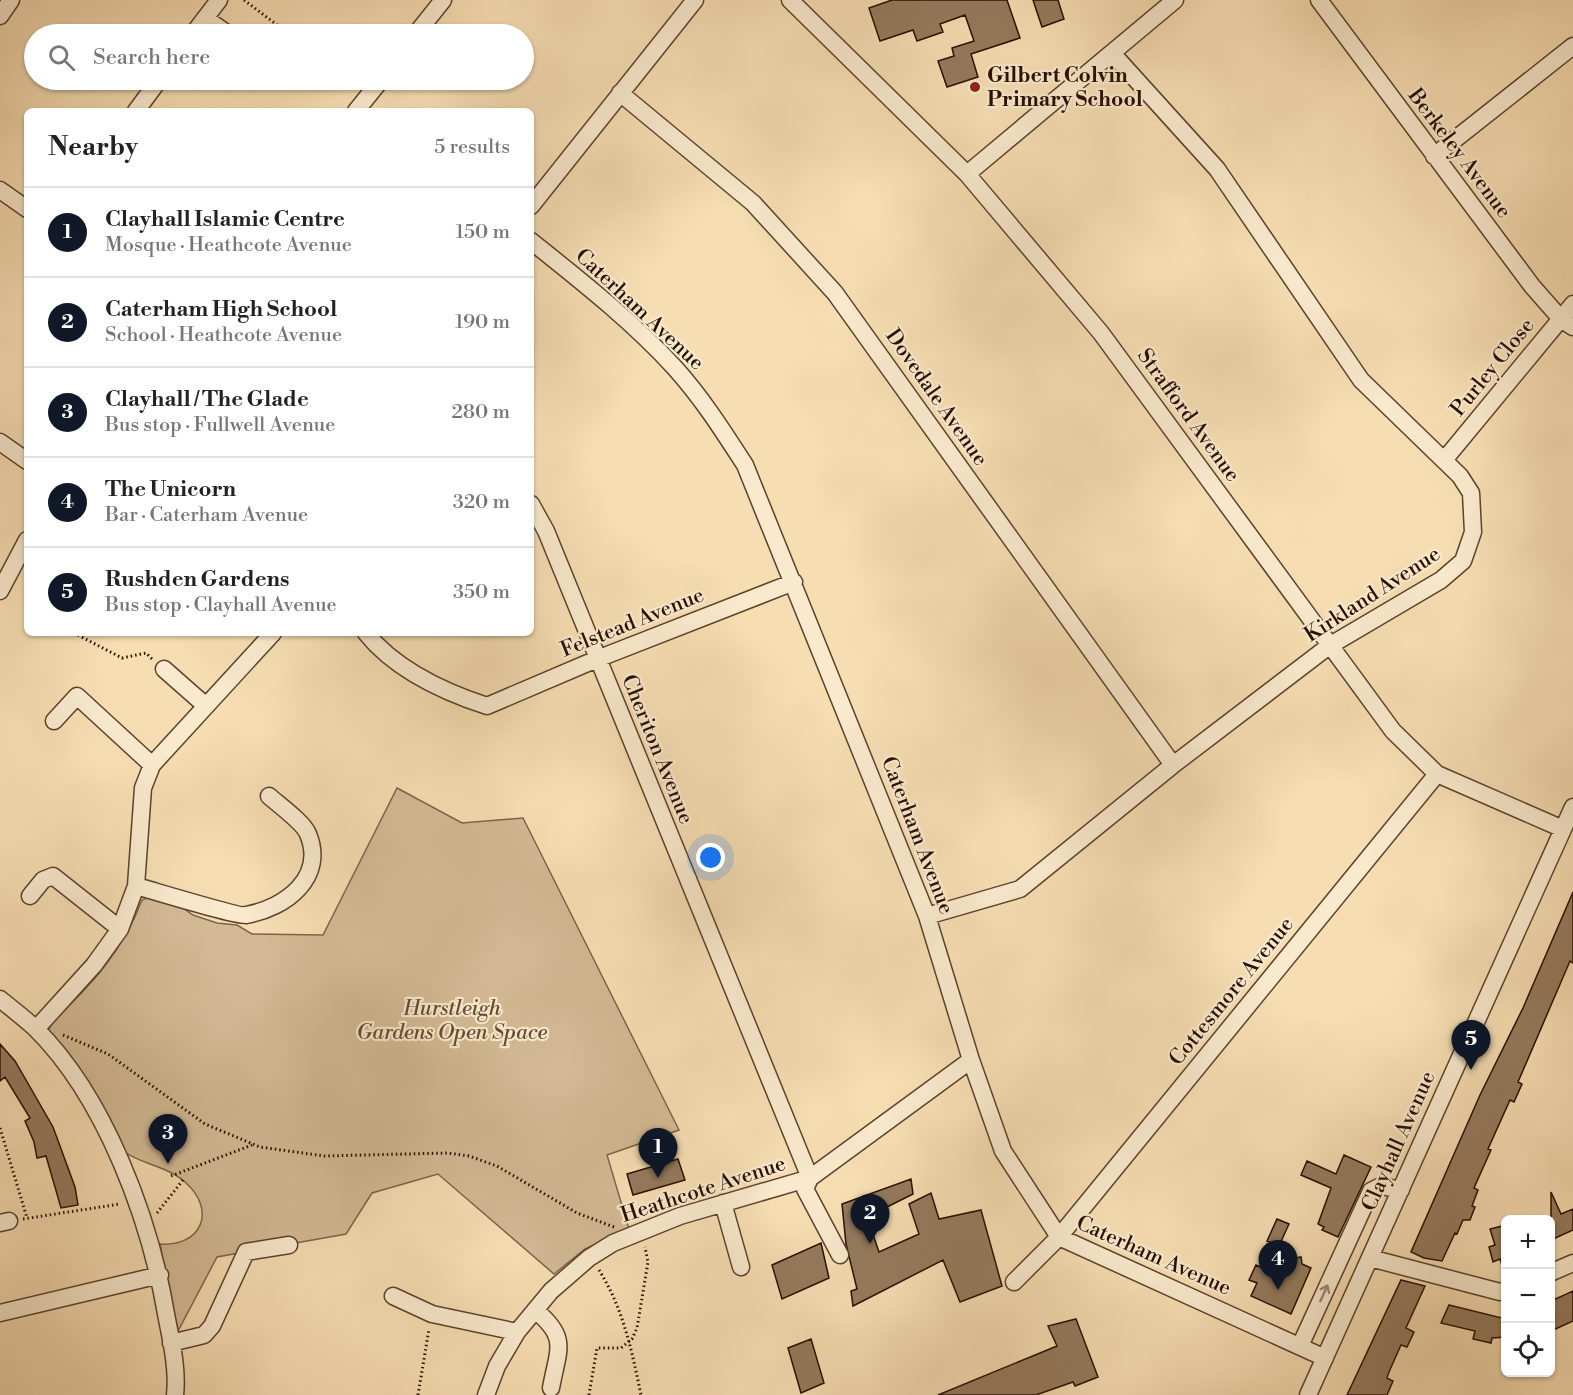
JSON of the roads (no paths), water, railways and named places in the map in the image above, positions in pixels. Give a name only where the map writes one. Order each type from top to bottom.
[{"type":"street","points":[[0,16],[11,0]]},
{"type":"street","points":[[200,24],[219,0]]},
{"type":"street","points":[[424,24],[443,0]]},
{"type":"street","points":[[534,202],[695,0]]},
{"type":"street","name":"Strafford Avenue","points":[[790,0],[968,174],[1101,333],[1393,731],[1437,774],[1468,790],[1563,829]]},
{"type":"street","points":[[968,174],[1175,0]]},
{"type":"street","name":"Berkeley Avenue","points":[[1326,3],[1434,156],[1532,286],[1567,323]]},
{"type":"street","points":[[205,18],[214,24]]},
{"type":"street","points":[[1434,156],[1573,46]]},
{"type":"street","name":"Kirkland Avenue","points":[[927,916],[1020,889],[1173,765],[1329,646],[1441,580],[1463,561],[1473,531],[1471,493],[1445,459],[1362,380],[1217,169],[1112,53]]},
{"type":"street","points":[[138,108],[152,90]]},
{"type":"street","points":[[361,108],[374,90]]},
{"type":"street","name":"Dovedale Avenue","points":[[620,93],[753,203],[835,293],[1173,765]]},
{"type":"street","points":[[0,190],[24,207]]},
{"type":"street","name":"Caterham Avenue","points":[[534,243],[598,295],[666,360],[711,413],[745,465],[927,916],[971,1060],[1003,1151],[1059,1237],[1325,1358]]},
{"type":"street","name":"Purley Close","points":[[1445,459],[1567,323],[1573,304]]},
{"type":"street","points":[[0,442],[24,459]]},
{"type":"street","name":"Cheriton Avenue","points":[[534,509],[546,531],[810,1178],[805,1189],[840,1255]]},
{"type":"street","points":[[0,591],[24,546]]},
{"type":"street","name":"Felstead Avenue","points":[[368,636],[377,647],[401,665],[467,699],[488,706],[597,659],[794,582]]},
{"type":"street","points":[[36,1029],[94,965],[120,929],[136,886],[143,788],[152,765],[270,636]]},
{"type":"street","points":[[164,669],[206,706]]},
{"type":"street","points":[[54,721],[77,696],[152,765]]},
{"type":"street","name":"Cottesmore Avenue","points":[[1014,1282],[1059,1237],[1437,774]]},
{"type":"street","points":[[136,886],[244,916],[279,902],[304,885],[314,859],[308,832],[269,796]]},
{"type":"street","name":"Clayhall Avenue","points":[[1308,1395],[1573,807]]},
{"type":"street","points":[[30,896],[43,880],[53,876],[120,929]]},
{"type":"street","points":[[0,999],[36,1029],[80,1087],[118,1157],[138,1201],[160,1275],[171,1343],[175,1395]]},
{"type":"street","name":"Heathcote Avenue","points":[[486,1395],[497,1366],[517,1332],[569,1274],[589,1258],[635,1233],[723,1203],[810,1178],[971,1060]]},
{"type":"street","points":[[1300,1346],[1371,1191],[1381,1186],[1401,1190]]},
{"type":"street","points":[[723,1203],[741,1267]]},
{"type":"street","points":[[171,1343],[204,1335],[212,1326],[246,1252],[289,1245]]},
{"type":"street","points":[[1370,1258],[1501,1292]]},
{"type":"street","points":[[1555,1271],[1573,1263]]},
{"type":"street","points":[[0,1313],[160,1275]]},
{"type":"street","points":[[393,1296],[432,1314],[517,1332]]},
{"type":"street","points":[[535,1310],[554,1328],[559,1339],[550,1388]]},
{"type":"place","name":"Gilbert Colvin Primary School","points":[[975,87]]},
{"type":"place","name":"Rushden Gardens","points":[[1471,1070]]},
{"type":"place","name":"Clayhall / The Glade","points":[[168,1164]]},
{"type":"place","name":"Clayhall Islamic Centre","points":[[658,1178]]},
{"type":"place","name":"Caterham High School","points":[[870,1244]]},
{"type":"place","name":"The Unicorn","points":[[1278,1290]]},
{"type":"park label","name":"Hurstleigh Gardens Open Space","points":[[452,1020]]}]
